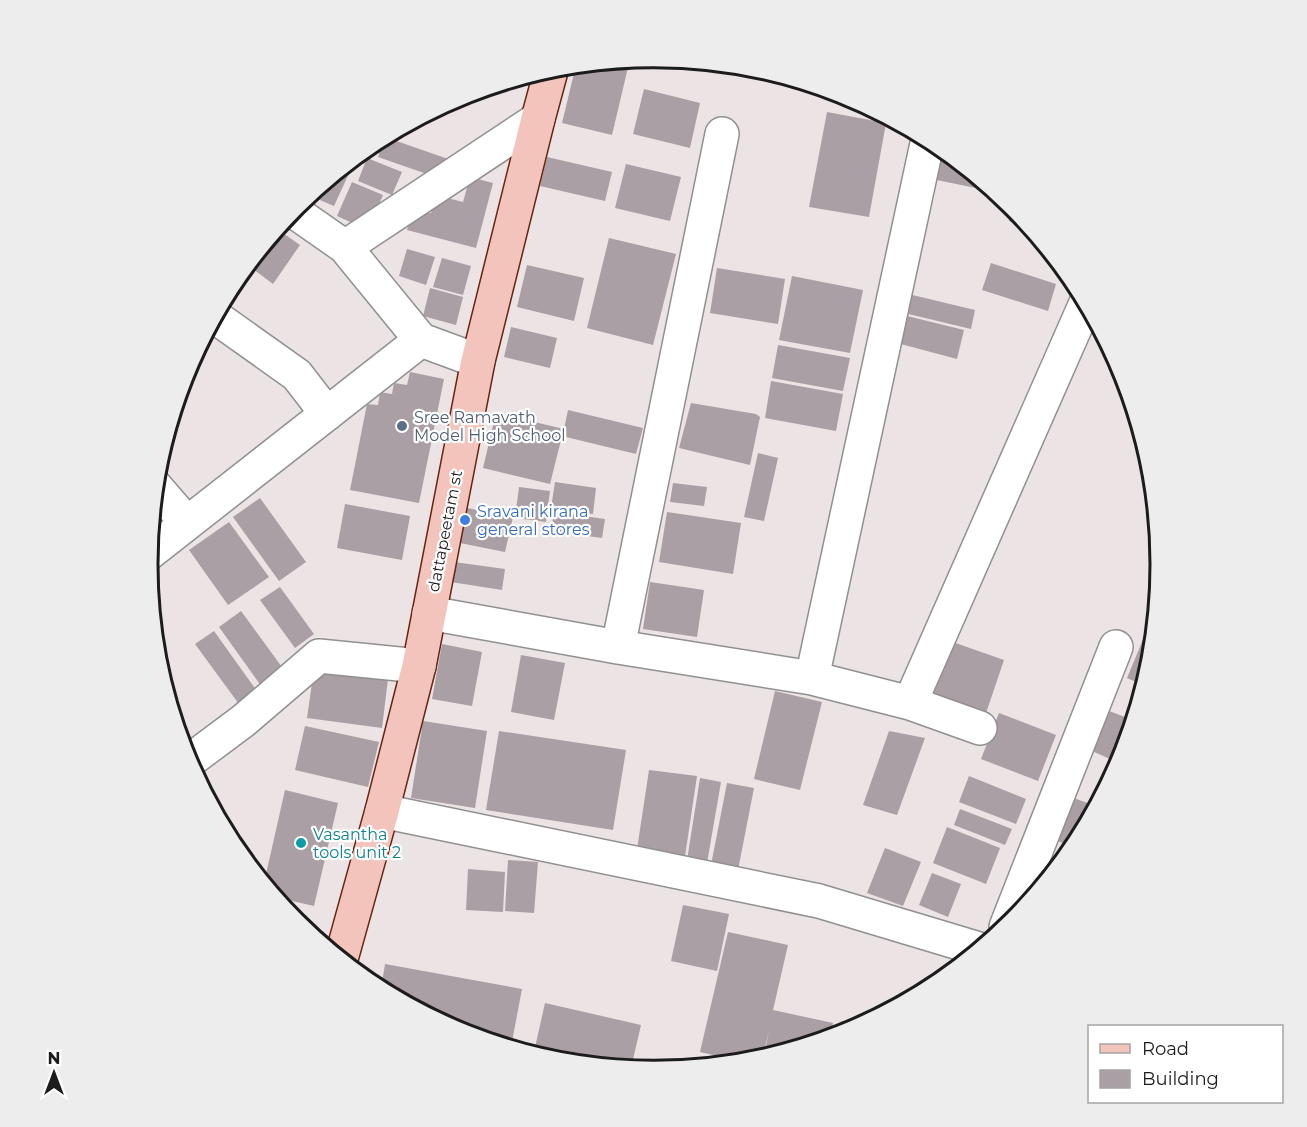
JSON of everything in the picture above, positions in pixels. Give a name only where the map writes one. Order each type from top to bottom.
[{"type":"street","name":"dattapeetam st","points":[[343,950],[419,666],[478,361],[549,79]]},
{"type":"street","points":[[345,247],[537,119]]},
{"type":"street","points":[[618,646],[722,134]]},
{"type":"street","points":[[812,678],[926,149]]},
{"type":"street","points":[[300,216],[345,247],[421,340],[478,361]]},
{"type":"street","points":[[910,703],[1081,313]]},
{"type":"street","points":[[221,321],[297,375],[327,414]]},
{"type":"street","points":[[159,546],[421,340]]},
{"type":"street","points":[[163,495],[187,524]]},
{"type":"street","points":[[429,613],[812,678],[910,703],[980,728]]},
{"type":"street","points":[[1016,901],[1116,647]]},
{"type":"street","points":[[196,756],[243,722],[319,656],[419,666]]},
{"type":"street","points":[[382,811],[819,901],[969,946]]},
{"type":"building","points":[[628,69],[612,135],[562,123],[574,74]]},
{"type":"building","points":[[644,89],[700,103],[690,148],[633,134]]},
{"type":"building","points":[[827,112],[878,121],[886,125],[869,217],[809,207]]},
{"type":"building","points":[[395,141],[451,160],[444,180],[378,157],[381,149]]},
{"type":"building","points":[[936,156],[978,188],[932,179]]},
{"type":"building","points":[[547,157],[612,172],[605,201],[540,186]]},
{"type":"building","points":[[368,158],[402,172],[392,195],[358,181]]},
{"type":"building","points":[[626,164],[681,177],[670,221],[615,208]]},
{"type":"building","points":[[350,172],[334,206],[318,199]]},
{"type":"building","points":[[470,177],[493,183],[476,248],[407,230],[413,208],[431,213],[436,195],[463,202]]},
{"type":"building","points":[[352,182],[383,195],[368,230],[337,216]]},
{"type":"building","points":[[283,233],[300,245],[273,284],[254,270]]},
{"type":"building","points":[[609,238],[676,254],[653,345],[587,328]]},
{"type":"building","points":[[407,249],[435,257],[426,285],[399,276]]},
{"type":"building","points":[[442,258],[471,266],[463,295],[433,287]]},
{"type":"building","points":[[991,263],[1056,284],[1048,311],[982,290]]},
{"type":"building","points":[[527,265],[584,278],[574,321],[517,307]]},
{"type":"building","points":[[717,268],[785,279],[778,324],[710,313]]},
{"type":"building","points":[[792,276],[863,290],[850,353],[779,340]]},
{"type":"building","points":[[430,288],[463,297],[456,325],[423,316]]},
{"type":"building","points":[[904,293],[975,310],[971,329],[900,312]]},
{"type":"building","points":[[903,315],[964,330],[957,359],[897,343]]},
{"type":"building","points":[[511,327],[557,338],[550,368],[504,357]]},
{"type":"building","points":[[778,345],[850,358],[843,391],[772,378]]},
{"type":"building","points":[[410,372],[444,379],[419,503],[350,490],[367,404],[378,405],[380,392],[392,394],[394,383],[407,385]]},
{"type":"building","points":[[771,381],[843,394],[836,431],[765,418]]},
{"type":"building","points":[[691,403],[756,414],[760,417],[750,465],[679,448]]},
{"type":"building","points":[[568,410],[643,428],[636,454],[562,436],[550,484],[483,468],[496,413],[564,429]]},
{"type":"building","points":[[758,453],[778,458],[764,521],[744,517]]},
{"type":"building","points":[[555,482],[596,488],[593,514],[551,508]]},
{"type":"building","points":[[673,483],[707,487],[704,506],[670,502]]},
{"type":"building","points":[[519,487],[550,491],[546,522],[515,518]]},
{"type":"building","points":[[260,498],[306,562],[279,581],[233,517]]},
{"type":"building","points":[[345,504],[410,516],[402,560],[337,548]]},
{"type":"building","points":[[462,507],[513,517],[505,552],[455,542]]},
{"type":"building","points":[[554,512],[605,519],[602,538],[551,531]]},
{"type":"building","points":[[667,512],[741,523],[733,574],[659,562]]},
{"type":"building","points":[[229,522],[269,577],[228,605],[189,550]]},
{"type":"building","points":[[454,562],[505,569],[502,590],[451,582]]},
{"type":"building","points":[[650,582],[704,590],[697,637],[643,629]]},
{"type":"building","points":[[280,587],[314,634],[295,648],[260,600]]},
{"type":"building","points":[[241,611],[287,674],[264,690],[219,627]]},
{"type":"building","points":[[214,631],[262,698],[244,711],[195,644]]},
{"type":"building","points":[[1143,639],[1135,682],[1127,678]]},
{"type":"building","points":[[947,640],[1004,660],[985,716],[927,696]]},
{"type":"building","points":[[442,644],[482,652],[472,706],[432,699]]},
{"type":"building","points":[[521,655],[565,663],[554,720],[511,712]]},
{"type":"building","points":[[314,669],[388,679],[382,728],[307,718]]},
{"type":"building","points":[[775,691],[822,702],[800,790],[754,779]]},
{"type":"building","points":[[1109,711],[1125,717],[1109,759],[1092,751]]},
{"type":"building","points":[[999,713],[1056,735],[1038,781],[981,759]]},
{"type":"building","points":[[423,721],[487,731],[475,808],[411,798]]},
{"type":"building","points":[[305,726],[379,742],[368,787],[295,770]]},
{"type":"building","points":[[499,731],[626,750],[613,830],[486,810]]},
{"type":"building","points":[[889,731],[925,738],[897,815],[863,805]]},
{"type":"building","points":[[649,770],[697,776],[684,863],[636,856]]},
{"type":"building","points":[[969,776],[1026,799],[1016,824],[959,802]]},
{"type":"building","points":[[700,778],[721,782],[707,863],[687,860]]},
{"type":"building","points":[[727,783],[754,788],[738,870],[711,865]]},
{"type":"building","name":"Vasantha tools unit 2","points":[[285,790],[338,803],[314,906],[290,900],[266,873]]},
{"type":"building","points":[[1069,796],[1088,803],[1063,843],[1050,838]]},
{"type":"building","points":[[960,809],[1012,829],[1005,845],[954,825]]},
{"type":"building","points":[[947,827],[1000,848],[986,884],[933,863]]},
{"type":"building","points":[[885,848],[921,862],[903,906],[867,893]]},
{"type":"building","points":[[508,860],[538,862],[534,913],[505,911]]},
{"type":"building","points":[[1044,863],[1048,864],[1047,865],[1038,877]]},
{"type":"building","points":[[468,869],[505,872],[503,912],[466,910]]},
{"type":"building","points":[[932,873],[961,884],[948,917],[919,905]]},
{"type":"building","points":[[683,905],[729,914],[717,971],[671,961]]},
{"type":"building","points":[[728,932],[788,945],[773,1010],[833,1023],[832,1026],[766,1047],[769,1030],[765,1047],[715,1055],[700,1052]]},
{"type":"building","points":[[385,964],[522,989],[513,1039],[464,1022],[405,993],[383,979]]},
{"type":"building","points":[[545,1003],[641,1025],[633,1059],[589,1055],[536,1045]]},
{"type":"place","name":"Sree Ramavath Model High School","points":[[402,426]]},
{"type":"place","name":"Sravani kirana general stores","points":[[465,520]]},
{"type":"place","name":"Vasantha tools unit 2","points":[[301,843]]}]
